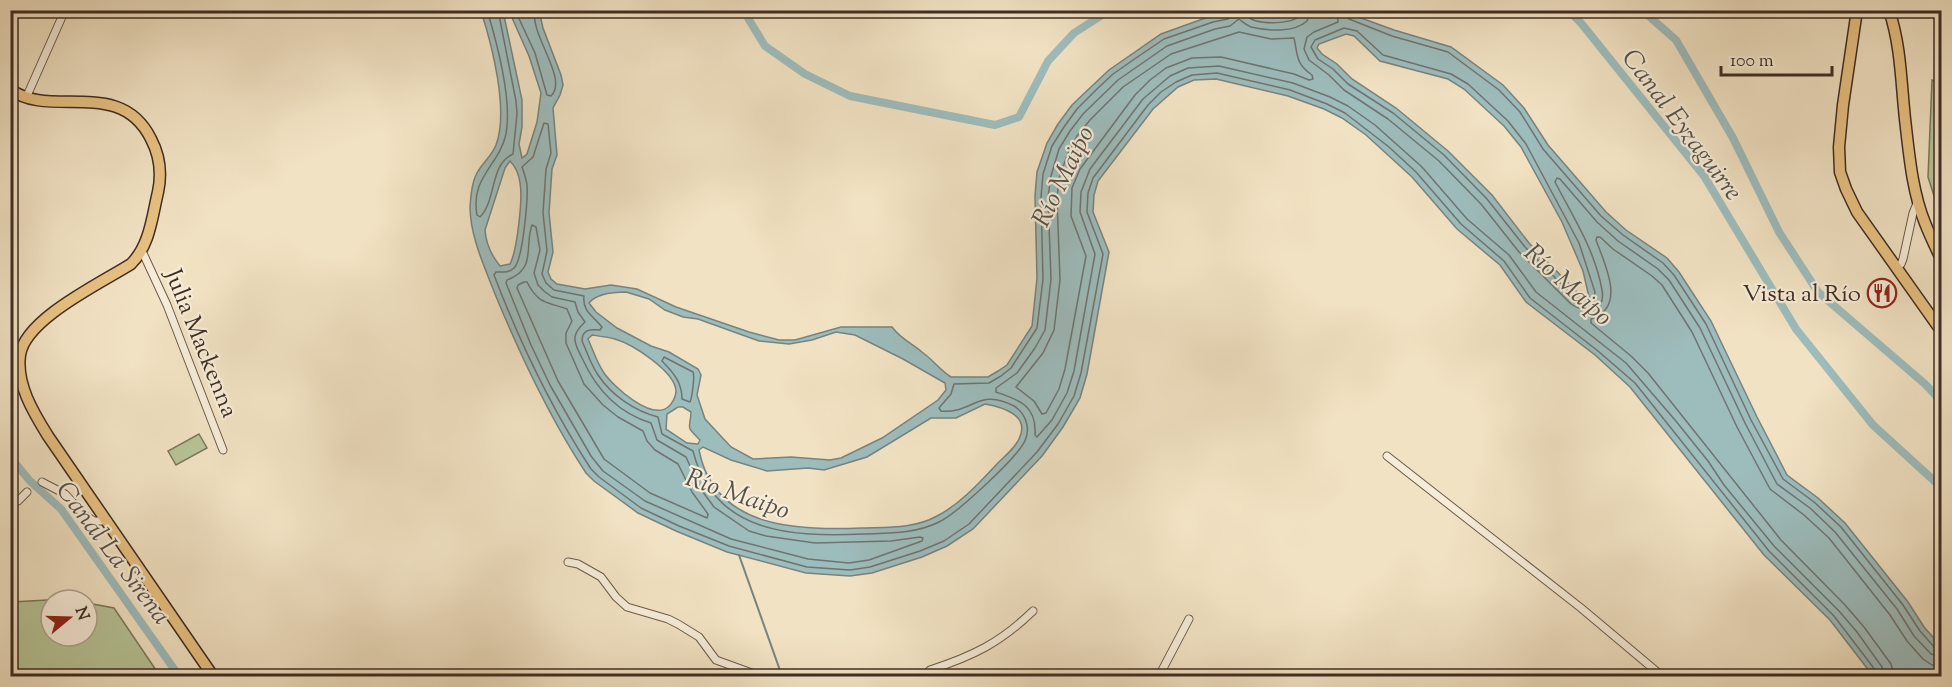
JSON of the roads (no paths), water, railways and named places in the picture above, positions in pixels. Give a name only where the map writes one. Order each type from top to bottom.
[{"type":"main road","points":[[1857,10],[1843,105],[1839,147],[1840,172],[1857,212],[1941,332]]},
{"type":"main road","points":[[1889,10],[1900,54],[1906,128],[1918,201],[1941,261]]},
{"type":"main road","points":[[10,89],[26,98],[96,102],[113,106],[134,117],[150,135],[157,151],[160,173],[147,238],[142,251],[131,264],[40,322],[27,338],[20,354],[23,384],[35,415],[48,436],[213,676]]},
{"type":"street","points":[[26,98],[65,10]]},
{"type":"street","points":[[1896,267],[1903,259],[1912,213],[1918,201]]},
{"type":"street","name":"Julia Mackenna","points":[[142,251],[163,296],[223,450]]},
{"type":"street","points":[[1387,456],[1581,608],[1662,676]]},
{"type":"street","points":[[42,482],[65,494],[94,521],[108,521]]},
{"type":"street","points":[[10,499],[18,501],[27,492]]},
{"type":"street","points":[[568,562],[578,564],[601,577],[627,607],[668,619],[699,637],[716,660],[760,676]]},
{"type":"street","points":[[925,676],[930,670],[990,646],[1011,632],[1033,611]]},
{"type":"street","points":[[1159,676],[1189,619]]},
{"type":"water","name":"Río Maipo","points":[[481,11],[503,11],[522,100],[522,127],[519,144],[522,158],[527,154],[537,122],[541,93],[529,56],[509,11],[541,11],[543,28],[561,75],[563,85],[553,108],[557,155],[552,169],[549,213],[553,252],[548,272],[557,284],[585,289],[611,285],[637,289],[676,307],[779,340],[795,340],[841,327],[892,327],[951,377],[988,377],[998,371],[1007,365],[1032,326],[1037,278],[1035,196],[1037,172],[1047,143],[1072,105],[1109,70],[1161,34],[1211,16],[1229,13],[1254,13],[1274,17],[1307,11],[1342,11],[1451,47],[1503,85],[1524,108],[1548,145],[1606,212],[1626,230],[1667,258],[1679,272],[1711,321],[1787,475],[1818,498],[1845,523],[1908,602],[1924,627],[1941,646],[1941,676],[1873,676],[1830,620],[1764,555],[1630,387],[1595,355],[1526,302],[1500,265],[1457,229],[1412,177],[1366,135],[1342,118],[1324,109],[1288,96],[1216,79],[1194,80],[1178,87],[1153,109],[1098,181],[1093,212],[1109,252],[1087,374],[1080,398],[1042,456],[973,529],[947,546],[922,557],[872,573],[850,576],[806,573],[727,552],[676,531],[638,513],[586,473],[525,364],[483,263],[472,229],[470,207],[474,179],[496,145],[501,114],[498,78]],"holes":[[[1346,34],[1354,36],[1380,61],[1448,79],[1464,89],[1504,126],[1521,147],[1562,222],[1583,271],[1589,297],[1579,294],[1529,243],[1492,195],[1448,151],[1396,108],[1352,79],[1337,64],[1322,54],[1317,48],[1319,44]],[[510,161],[518,174],[521,190],[517,237],[510,264],[500,266],[497,262],[488,245],[485,230],[505,168]],[[626,292],[649,299],[665,310],[683,317],[698,319],[759,341],[789,344],[812,340],[836,332],[855,335],[945,383],[946,390],[938,400],[882,438],[841,458],[830,460],[791,457],[753,459],[731,447],[705,419],[697,395],[701,375],[698,369],[669,352],[651,346],[617,328],[596,312],[589,303],[601,295]],[[592,335],[615,339],[632,346],[652,359],[668,375],[674,383],[675,398],[668,407],[661,410],[643,406],[615,386],[597,361],[588,339]],[[985,404],[999,407],[1013,414],[1018,418],[1022,431],[1011,450],[961,500],[937,516],[910,525],[881,528],[811,528],[762,519],[740,510],[722,496],[708,476],[699,450],[703,447],[731,460],[767,471],[808,468],[824,470],[867,457],[931,418],[956,418]],[[678,407],[683,407],[691,412],[690,428],[700,440],[698,444],[687,443],[666,429],[667,414]]]},
{"type":"waterway","name":"Canal Eyzaguirre","points":[[743,10],[765,46],[805,74],[850,96],[995,125],[1019,117],[1048,61],[1074,33],[1110,10]]},
{"type":"waterway","name":"Canal Eyzaguirre","points":[[1568,10],[1581,23],[1704,176],[1796,329],[1873,425],[1942,488]]},
{"type":"waterway","points":[[1642,10],[1676,40],[1733,138],[1779,232],[1818,292],[1925,384],[1942,402]]},
{"type":"waterway","name":"Canal La Sirena","points":[[10,457],[30,481],[61,509],[179,676]]},
{"type":"waterway","points":[[739,555],[782,676]]},
{"type":"place","name":"Vista al Río","points":[[1882,293]]}]
